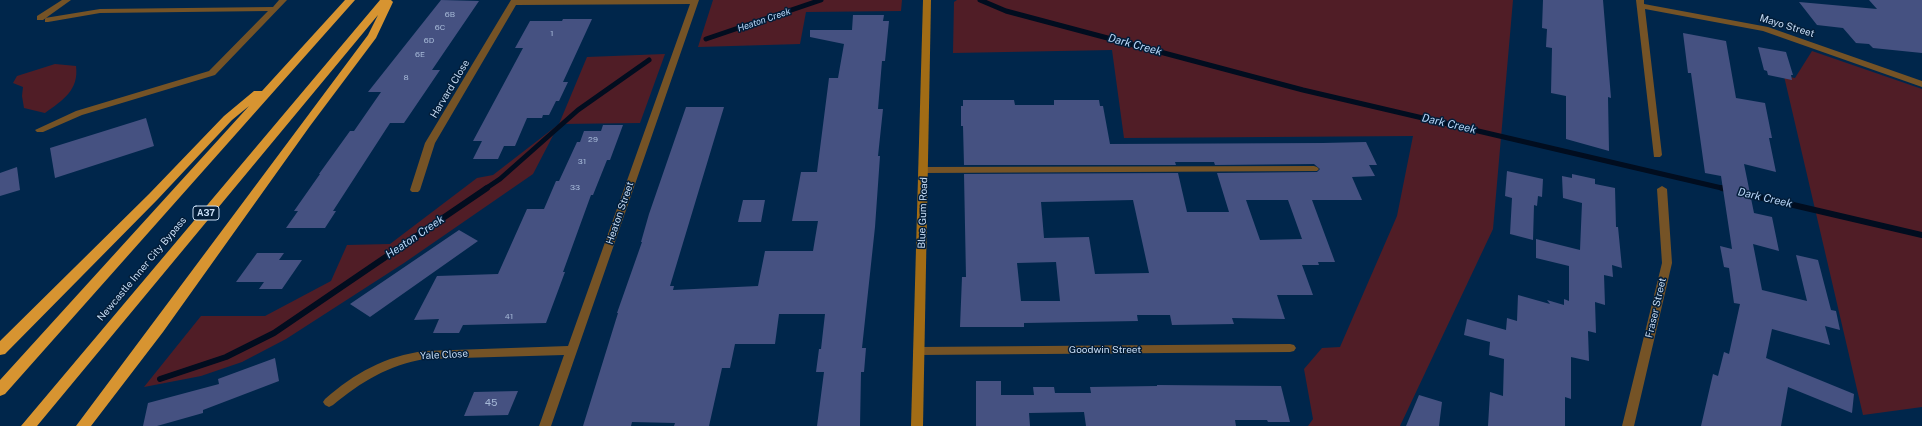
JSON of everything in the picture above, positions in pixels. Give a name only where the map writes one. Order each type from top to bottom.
[{"type":"highway","points":[[0,390],[350,0]]},
{"type":"highway","name":"Newcastle Inner City Bypass","points":[[28,426],[385,0]]},
{"type":"highway","points":[[83,426],[167,316],[306,124],[374,36],[389,0]]},
{"type":"highway","points":[[0,350],[228,118],[292,64]]},
{"type":"main road","name":"Blue Gum Road","points":[[917,426],[928,0]]},
{"type":"street","points":[[67,0],[44,19],[107,10],[275,9]]},
{"type":"street","points":[[40,130],[79,113],[212,73],[283,0]]},
{"type":"street","name":"Harvard Close","points":[[415,190],[430,143],[515,2],[695,1]]},
{"type":"street","name":"Heaton Street","points":[[545,426],[695,1]]},
{"type":"street","points":[[1640,3],[1657,155]]},
{"type":"street","name":"Mayo Street","points":[[1640,3],[1765,29],[1922,84]]},
{"type":"street","points":[[924,170],[1314,169]]},
{"type":"street","name":"Fraser Street","points":[[1628,426],[1667,262],[1662,189]]},
{"type":"street","name":"Goodwin Street","points":[[919,351],[1290,348]]},
{"type":"street","name":"Yale Close","points":[[329,402],[362,375],[408,358],[424,355],[572,350]]},
{"type":"shaded area","points":[[713,0],[902,0],[901,11],[806,12],[800,44],[698,47]]},
{"type":"shaded area","points":[[957,0],[1513,0],[1493,229],[1400,426],[1308,426],[1313,419],[1304,369],[1322,348],[1340,347],[1397,216],[1413,136],[1124,138],[1112,50],[953,53],[954,2]]},
{"type":"shaded area","points":[[1812,51],[1922,89],[1922,407],[1863,415],[1784,76],[1795,78]]},
{"type":"shaded area","points":[[665,54],[640,123],[559,124],[587,57]]},
{"type":"shaded area","points":[[55,64],[76,66],[75,82],[68,94],[58,104],[45,113],[24,108],[22,96],[23,87],[13,83],[17,76]]},
{"type":"shaded area","points":[[559,124],[533,174],[404,263],[286,339],[242,362],[201,376],[144,387],[201,316],[265,316],[331,281],[347,245],[390,244],[477,178],[493,175]]},
{"type":"building","points":[[441,0],[479,1],[432,70],[440,70],[404,123],[390,123],[333,211],[336,211],[325,228],[286,228],[298,211],[294,211],[319,174],[350,131],[354,131],[381,92],[368,92]]},
{"type":"building","points":[[1543,0],[1603,0],[1611,98],[1608,97],[1609,151],[1566,139],[1566,96],[1551,93],[1552,48],[1546,47],[1547,29],[1542,28]]},
{"type":"building","points":[[1869,0],[1922,0],[1922,53],[1873,48],[1869,44],[1856,43],[1843,28],[1817,25],[1799,2],[1877,9]]},
{"type":"building","points":[[853,15],[884,15],[883,21],[889,21],[885,61],[882,61],[878,109],[883,109],[878,156],[880,156],[875,227],[862,348],[866,348],[864,372],[861,372],[860,426],[817,426],[824,372],[816,372],[819,349],[821,349],[825,314],[779,314],[775,344],[735,344],[730,368],[722,368],[709,426],[674,426],[675,423],[632,422],[631,426],[583,426],[617,313],[686,107],[724,107],[670,286],[674,286],[673,290],[758,286],[765,251],[813,251],[818,221],[792,221],[801,172],[817,172],[829,78],[838,78],[844,44],[810,37],[810,30],[852,30]]},
{"type":"building","points":[[563,19],[592,19],[563,82],[568,82],[559,101],[556,101],[549,115],[543,115],[542,118],[527,118],[515,146],[504,146],[498,159],[473,159],[482,141],[473,141],[523,48],[515,48],[530,21],[562,21]]},
{"type":"building","points":[[1683,33],[1726,41],[1736,98],[1765,103],[1772,138],[1769,138],[1776,172],[1744,164],[1754,213],[1772,217],[1779,251],[1753,244],[1762,290],[1807,301],[1796,255],[1818,260],[1831,310],[1836,311],[1840,330],[1825,326],[1830,345],[1772,329],[1766,358],[1854,394],[1852,413],[1788,387],[1781,426],[1701,426],[1713,374],[1718,376],[1724,352],[1729,354],[1740,304],[1734,303],[1729,268],[1724,267],[1720,246],[1732,249],[1721,176],[1705,173],[1691,73],[1688,73]]},
{"type":"building","points":[[1758,47],[1786,52],[1793,75],[1791,75],[1792,80],[1768,75],[1767,71],[1764,70]]},
{"type":"building","points":[[963,100],[1014,100],[1015,105],[1054,105],[1054,100],[1099,100],[1100,106],[1103,106],[1110,144],[1366,142],[1377,165],[1369,165],[1375,176],[1352,177],[1362,200],[1312,200],[1335,262],[1318,262],[1319,265],[1302,265],[1313,295],[1277,295],[1285,319],[1232,318],[1234,324],[1172,325],[1170,315],[1137,315],[1138,321],[1024,323],[1024,327],[960,327],[962,277],[966,277],[964,174],[1178,173],[1187,212],[1229,212],[1217,173],[1317,172],[1320,169],[1314,164],[1215,165],[1214,162],[1175,162],[1176,165],[964,165],[963,126],[961,126],[961,106],[963,106]],"holes":[[[1133,200],[1149,273],[1095,274],[1089,237],[1044,238],[1041,202]],[[1246,200],[1288,200],[1302,239],[1260,240]],[[1056,262],[1060,301],[1021,301],[1017,263]]]},
{"type":"building","points":[[146,118],[154,146],[55,178],[50,148]]},
{"type":"building","points":[[603,125],[623,125],[610,160],[607,160],[593,195],[591,195],[546,323],[463,325],[459,333],[433,333],[439,319],[414,320],[437,276],[498,274],[527,209],[544,209],[556,181],[559,181],[577,142],[580,142],[584,131],[601,131]]},
{"type":"building","points":[[17,167],[20,190],[0,196],[0,173]]},
{"type":"building","points":[[1507,171],[1543,179],[1542,197],[1538,196],[1537,206],[1534,205],[1533,240],[1510,234],[1512,198],[1505,196]]},
{"type":"building","points":[[1572,174],[1595,179],[1595,184],[1615,188],[1616,227],[1618,227],[1622,268],[1612,265],[1613,277],[1604,275],[1605,305],[1595,302],[1596,333],[1588,331],[1589,361],[1571,357],[1571,399],[1565,397],[1565,426],[1488,426],[1490,392],[1503,396],[1504,359],[1489,355],[1490,342],[1464,335],[1467,319],[1506,330],[1507,318],[1517,321],[1518,295],[1550,304],[1547,300],[1564,305],[1564,299],[1569,301],[1569,266],[1536,258],[1536,239],[1580,250],[1582,203],[1563,198],[1562,176],[1572,178]]},
{"type":"building","points":[[743,200],[765,200],[761,222],[738,222]]},
{"type":"building","points":[[459,230],[478,241],[370,317],[350,304]]},
{"type":"building","points":[[257,253],[284,253],[279,260],[302,260],[282,289],[259,289],[264,282],[236,282]]},
{"type":"building","points":[[275,358],[279,381],[203,410],[203,413],[157,426],[143,426],[148,403],[219,384],[218,379]]},
{"type":"building","points":[[976,381],[1001,381],[1001,395],[1034,395],[1033,387],[1054,387],[1055,393],[1091,393],[1090,387],[1157,385],[1281,386],[1290,422],[1235,420],[1236,426],[1086,426],[1084,412],[1029,413],[1030,426],[976,426]]},
{"type":"building","points":[[518,391],[508,415],[464,416],[474,392]]},
{"type":"building","points":[[1419,395],[1442,402],[1439,426],[1406,426]]},
{"type":"waterway","name":"Heaton Creek","points":[[706,39],[821,0]]},
{"type":"waterway","name":"Dark Creek","points":[[980,0],[1006,11],[1303,90],[1726,189]]},
{"type":"waterway","name":"Heaton Creek","points":[[485,189],[500,179],[578,110],[649,60]]},
{"type":"waterway","name":"Heaton Creek","points":[[160,379],[226,357],[274,333],[487,188]]},
{"type":"waterway","name":"Dark Creek","points":[[1722,188],[1726,189]]},
{"type":"waterway","name":"Dark Creek","points":[[1726,189],[1730,190]]},
{"type":"waterway","name":"Dark Creek","points":[[1742,193],[1922,235]]}]
